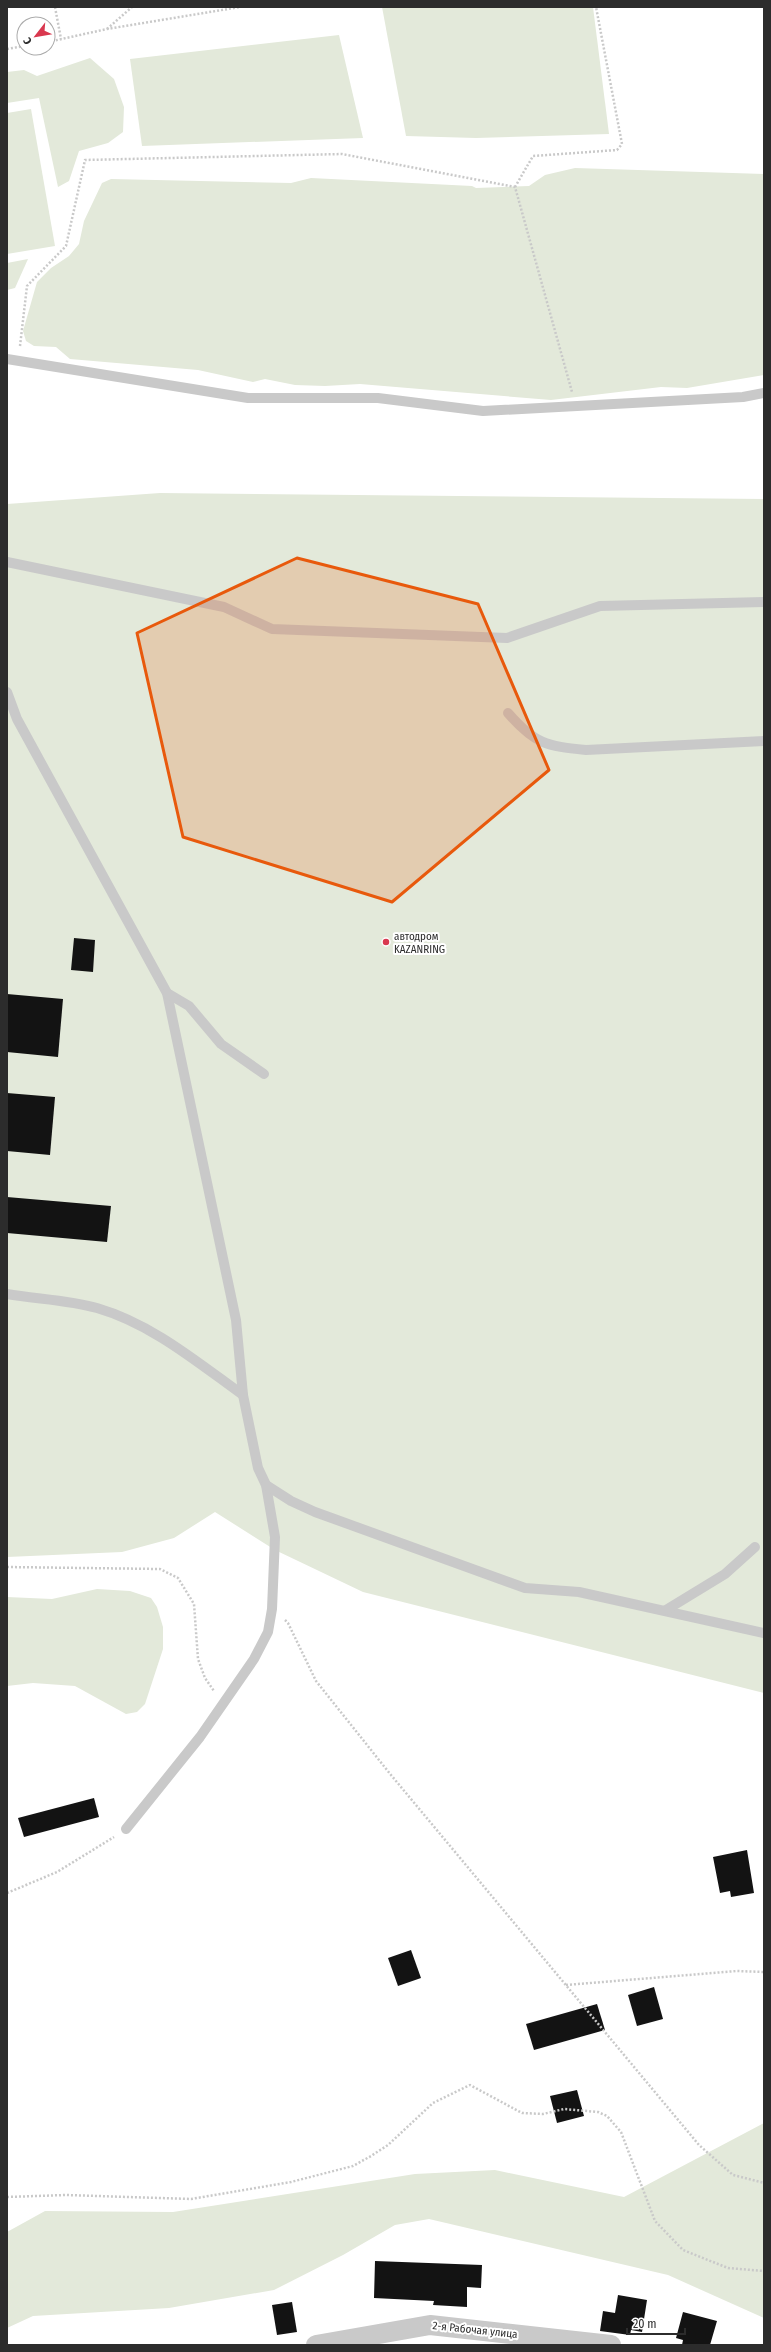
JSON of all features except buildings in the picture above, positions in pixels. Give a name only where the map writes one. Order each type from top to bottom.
[{"type":"street","name":"2-я Рабочая улица","points":[[316,2345],[430,2325],[611,2345]]},
{"type":"lane","points":[[7,359],[248,398],[378,398],[483,411],[743,397],[764,393]]},
{"type":"lane","points":[[7,562],[224,607],[272,629],[507,638],[600,606],[764,602]]},
{"type":"lane","points":[[7,692],[17,719],[167,993],[236,1320],[243,1395],[258,1468],[266,1485],[275,1537],[272,1609],[268,1632],[254,1659],[200,1738],[126,1829]]},
{"type":"lane","points":[[508,713],[524,731],[539,742],[559,748],[586,750],[764,741]]},
{"type":"lane","points":[[167,993],[189,1006],[221,1044],[264,1074]]},
{"type":"lane","points":[[7,1294],[97,1308],[138,1324],[180,1350],[243,1395]]},
{"type":"lane","points":[[266,1485],[291,1501],[315,1512],[525,1588],[579,1592],[764,1632]]},
{"type":"lane","points":[[666,1610],[725,1574],[755,1547]]},
{"type":"path","points":[[55,7],[61,39]]},
{"type":"path","points":[[107,29],[132,7]]},
{"type":"path","points":[[56,40],[107,29],[240,7]]},
{"type":"path","points":[[576,406],[515,187],[533,156],[617,150],[622,144],[596,7]]},
{"type":"path","points":[[18,361],[27,286],[66,246],[85,160],[342,154],[515,187]]},
{"type":"path","points":[[7,1567],[160,1569],[178,1578],[194,1604],[198,1659],[205,1678],[223,1704]]},
{"type":"path","points":[[272,1609],[288,1623],[316,1682],[699,2145],[733,2175],[764,2184]]},
{"type":"path","points":[[7,1893],[57,1872],[126,1829]]},
{"type":"path","points":[[566,1985],[729,1971],[764,1972]]},
{"type":"path","points":[[7,2197],[66,2195],[191,2199],[291,2182],[353,2166],[388,2144],[432,2103],[470,2085],[522,2113],[543,2114],[564,2109],[598,2112],[607,2116],[621,2132],[655,2221],[683,2250],[728,2268],[764,2271]]},
{"type":"highlighted area","points":[[297,558],[478,604],[549,770],[392,902],[183,837],[137,633]]},
{"type":"green space","points":[[382,7],[593,7],[609,134],[476,138],[406,136]]},
{"type":"green space","points":[[339,35],[363,138],[142,146],[130,59]]},
{"type":"green space","points":[[90,58],[114,79],[124,107],[123,132],[108,143],[79,151],[69,181],[58,187],[39,98],[7,103],[7,72],[24,70],[37,76]]},
{"type":"green space","points":[[31,109],[55,246],[7,254],[7,113]]},
{"type":"green space","points":[[575,168],[764,174],[764,375],[687,388],[661,387],[551,400],[360,384],[325,386],[295,385],[265,379],[253,382],[198,370],[70,359],[56,347],[34,346],[26,341],[23,331],[37,282],[51,268],[69,256],[79,244],[84,221],[102,183],[111,179],[291,183],[311,178],[472,186],[476,188],[529,186],[545,175]]},
{"type":"green space","points":[[28,259],[15,288],[7,290],[7,263]]},
{"type":"green space","name":"автодром KAZANRING","points":[[160,493],[764,499],[764,1693],[363,1592],[275,1550],[215,1512],[174,1538],[122,1552],[7,1557],[7,504]]},
{"type":"green space","points":[[97,1589],[130,1591],[151,1598],[157,1607],[163,1627],[163,1649],[145,1704],[137,1712],[126,1714],[75,1686],[33,1683],[7,1686],[7,1597],[52,1599]]},
{"type":"green space","points":[[764,2123],[764,2318],[668,2275],[429,2219],[395,2225],[343,2255],[274,2290],[169,2308],[33,2316],[7,2328],[7,2232],[45,2211],[173,2212],[415,2174],[495,2170],[624,2197]]},
{"type":"place","name":"автодром KAZANRING","points":[[386,942]]}]
